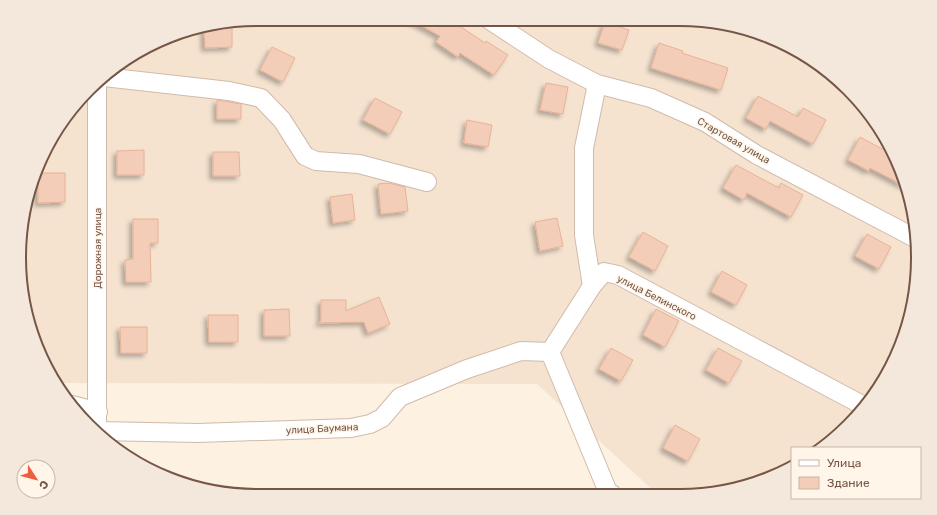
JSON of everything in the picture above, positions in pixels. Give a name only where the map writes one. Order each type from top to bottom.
[{"type":"street","name":"Стартовая улица","points":[[499,26],[549,59],[597,84],[651,98],[705,122],[757,155],[910,235]]},
{"type":"street","points":[[112,78],[229,91],[261,98],[282,120],[305,156],[316,161],[359,164],[427,182]]},
{"type":"street","points":[[597,84],[584,148],[584,235],[592,286],[550,352],[607,489]]},
{"type":"street","name":"Дорожная улица","points":[[97,91],[98,425]]},
{"type":"street","name":"улица Белинского","points":[[592,286],[604,272],[618,275],[859,403]]},
{"type":"street","name":"улица Баумана","points":[[104,431],[198,433],[352,428],[370,424],[382,418],[400,397],[467,369],[522,352],[550,352]]},
{"type":"street","points":[[81,407],[98,412]]},
{"type":"shaded area","points":[[242,26],[695,26],[725,30],[754,38],[782,50],[808,65],[832,83],[854,105],[880,142],[899,183],[907,212],[911,242],[911,273],[907,303],[899,332],[887,360],[872,386],[854,410],[832,432],[812,447],[791,447],[791,460],[754,477],[725,485],[695,489],[652,489],[537,384],[63,383],[50,360],[38,332],[30,303],[26,273],[26,242],[30,212],[38,183],[50,155],[65,129],[83,105],[105,83],[129,65],[155,50],[183,38],[212,30]]},
{"type":"building","points":[[422,26],[460,26],[485,43],[486,41],[508,55],[494,75],[460,53],[458,57],[436,42],[440,36]]},
{"type":"building","points":[[604,26],[617,26],[629,30],[622,50],[598,43]]},
{"type":"building","points":[[232,27],[232,47],[205,48],[204,32]]},
{"type":"building","points":[[659,43],[683,51],[682,53],[728,68],[721,90],[651,68]]},
{"type":"building","points":[[272,47],[295,58],[283,82],[260,70]]},
{"type":"building","points":[[546,83],[568,87],[563,114],[540,110]]},
{"type":"building","points":[[758,96],[798,117],[803,108],[826,120],[813,144],[770,121],[766,129],[746,118]]},
{"type":"building","points":[[375,98],[402,112],[390,134],[363,120]]},
{"type":"building","points":[[217,100],[241,104],[241,119],[217,119]]},
{"type":"building","points":[[467,120],[492,125],[488,147],[464,143]]},
{"type":"building","points":[[860,137],[884,150],[899,183],[870,168],[869,171],[848,160]]},
{"type":"building","points":[[144,150],[144,175],[117,175],[117,151]]},
{"type":"building","points":[[213,152],[239,152],[240,176],[213,176]]},
{"type":"building","points":[[736,165],[779,188],[781,183],[803,195],[791,217],[747,193],[744,200],[723,188]]},
{"type":"building","points":[[42,173],[65,173],[65,202],[38,203],[38,183]]},
{"type":"building","points":[[389,183],[405,187],[408,211],[381,214],[378,184]]},
{"type":"building","points":[[352,194],[355,220],[333,223],[330,197]]},
{"type":"building","points":[[557,218],[563,246],[540,251],[535,222]]},
{"type":"building","points":[[133,219],[158,219],[158,243],[150,243],[151,282],[126,282],[125,260],[133,259]]},
{"type":"building","points":[[643,232],[668,246],[655,271],[629,257]]},
{"type":"building","points":[[867,234],[891,247],[879,269],[855,256]]},
{"type":"building","points":[[722,271],[747,285],[736,305],[711,292]]},
{"type":"building","points":[[379,297],[390,324],[368,333],[364,322],[318,323],[321,321],[321,300],[346,300],[346,311]]},
{"type":"building","points":[[289,309],[290,336],[264,336],[264,310]]},
{"type":"building","points":[[656,309],[679,321],[665,347],[643,335]]},
{"type":"building","points":[[208,315],[238,315],[238,342],[209,342]]},
{"type":"building","points":[[120,327],[147,327],[147,353],[121,353]]},
{"type":"building","points":[[611,348],[633,360],[621,381],[599,369]]},
{"type":"building","points":[[718,348],[742,361],[729,383],[706,370]]},
{"type":"building","points":[[675,425],[700,439],[688,461],[663,448]]}]
